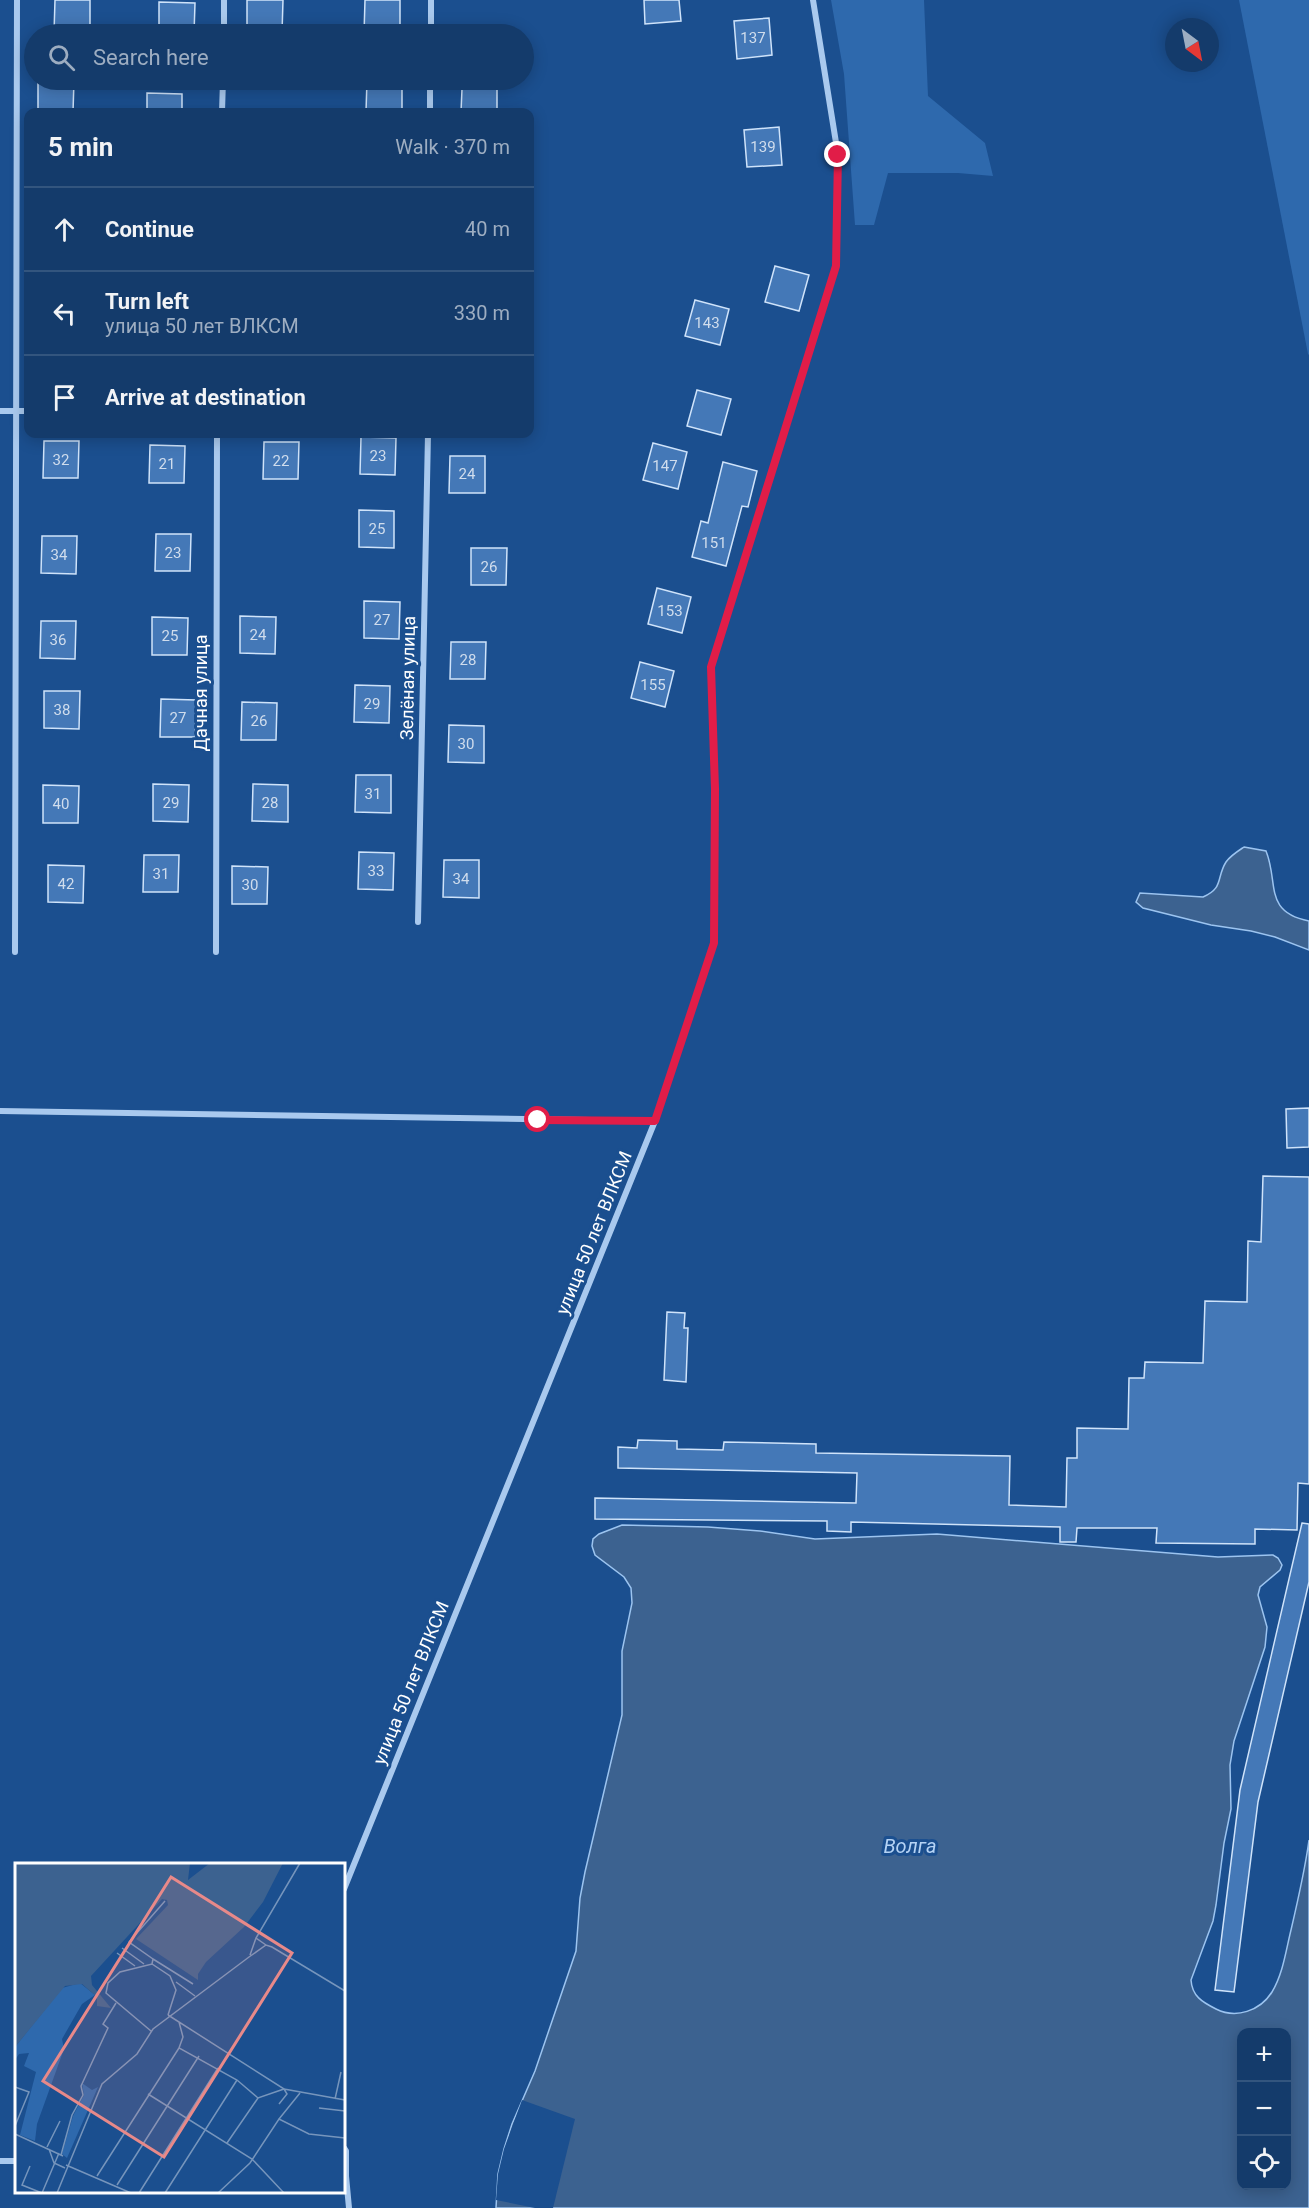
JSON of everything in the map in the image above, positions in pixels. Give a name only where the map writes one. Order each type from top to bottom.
[{"type":"street","points":[[15,952],[17,0]]},
{"type":"street","points":[[224,0],[224,24]]},
{"type":"street","points":[[430,24],[431,0]]},
{"type":"street","name":"улица 50 лет ВЛКСМ","points":[[345,1887],[655,1121],[714,943],[715,789],[711,667],[836,266],[838,155],[813,0]]},
{"type":"street","points":[[222,108],[223,90]]},
{"type":"street","points":[[430,90],[430,108]]},
{"type":"street","points":[[0,411],[24,411]]},
{"type":"street","name":"Дачная улица","points":[[216,438],[216,952]]},
{"type":"street","name":"Зелёная улица","points":[[417,922],[428,438]]},
{"type":"street","points":[[0,1111],[655,1121]]},
{"type":"street","points":[[345,2149],[350,2208]]},
{"type":"shaded area","points":[[831,0],[924,0],[928,96],[985,143],[993,176],[958,173],[888,173],[874,225],[855,225],[844,74]]},
{"type":"shaded area","points":[[1239,0],[1309,0],[1309,355],[1308,354]]},
{"type":"water","points":[[1244,847],[1266,851],[1275,895],[1279,903],[1294,917],[1309,921],[1309,950],[1275,937],[1211,925],[1143,908],[1136,902],[1140,893],[1203,897],[1210,894],[1217,886],[1228,860]]},
{"type":"water","name":"Волга","points":[[622,1525],[708,1527],[760,1531],[815,1539],[937,1534],[1218,1557],[1273,1555],[1278,1558],[1282,1565],[1280,1570],[1260,1587],[1258,1595],[1267,1627],[1265,1647],[1234,1741],[1230,1765],[1231,1809],[1216,1905],[1213,1921],[1191,1980],[1193,1990],[1202,2001],[1224,2012],[1247,2011],[1267,1999],[1276,1985],[1284,1962],[1309,1840],[1309,2208],[496,2208],[498,2174],[504,2149],[535,2071],[576,1951],[580,1898],[585,1872],[622,1715],[622,1651],[632,1603],[631,1588],[624,1577],[595,1555],[592,1546],[593,1539],[599,1534]]},
{"type":"pier","points":[[522,2100],[575,2119],[553,2208],[535,2208],[496,2200],[498,2174],[504,2149]]},
{"type":"building","points":[[55,0],[90,0],[90,24],[54,24]]},
{"type":"building","points":[[247,0],[283,0],[282,24],[247,24]]},
{"type":"building","points":[[365,0],[400,0],[400,24],[364,24]]},
{"type":"building","points":[[644,0],[679,0],[681,21],[645,24]]},
{"type":"building","points":[[159,2],[195,3],[194,24],[159,24]]},
{"type":"building","points":[[769,18],[772,55],[737,59],[734,21]]},
{"type":"building","points":[[38,90],[74,90],[73,108],[38,108]]},
{"type":"building","points":[[367,90],[402,90],[402,108],[366,108]]},
{"type":"building","points":[[462,90],[497,90],[497,108],[461,108]]},
{"type":"building","points":[[147,93],[182,94],[182,108],[147,108]]},
{"type":"building","points":[[779,127],[782,165],[747,167],[744,130]]},
{"type":"building","points":[[775,266],[809,275],[799,311],[765,302]]},
{"type":"building","points":[[695,300],[729,309],[720,345],[685,336]]},
{"type":"building","points":[[697,390],[731,399],[721,435],[687,426]]},
{"type":"building","points":[[361,438],[396,438],[395,475],[360,474]]},
{"type":"building","points":[[44,441],[79,441],[78,478],[43,478]]},
{"type":"building","points":[[264,442],[299,442],[298,479],[263,479]]},
{"type":"building","points":[[653,443],[687,452],[678,489],[643,480]]},
{"type":"building","points":[[150,445],[185,446],[184,483],[149,483]]},
{"type":"building","points":[[450,456],[485,456],[485,493],[449,493]]},
{"type":"building","points":[[723,462],[757,471],[748,507],[742,506],[726,566],[692,557],[701,521],[708,523]]},
{"type":"building","points":[[359,510],[394,511],[394,548],[359,547]]},
{"type":"building","points":[[156,534],[191,534],[190,571],[155,571]]},
{"type":"building","points":[[42,536],[77,536],[76,574],[41,573]]},
{"type":"building","points":[[471,548],[507,548],[506,585],[471,585]]},
{"type":"building","points":[[657,588],[691,597],[682,633],[648,624]]},
{"type":"building","points":[[364,601],[400,602],[399,639],[364,638]]},
{"type":"building","points":[[240,616],[276,617],[275,654],[240,653]]},
{"type":"building","points":[[152,617],[188,618],[187,655],[152,655]]},
{"type":"building","points":[[41,621],[76,621],[75,659],[40,658]]},
{"type":"building","points":[[451,642],[486,642],[485,679],[450,679]]},
{"type":"building","points":[[640,662],[674,671],[665,707],[631,698]]},
{"type":"building","points":[[355,685],[390,686],[389,723],[354,722]]},
{"type":"building","points":[[44,691],[80,691],[79,729],[44,728]]},
{"type":"building","points":[[161,699],[196,700],[195,737],[160,737]]},
{"type":"building","points":[[242,702],[277,703],[276,740],[241,740]]},
{"type":"building","points":[[449,725],[484,726],[484,763],[448,762]]},
{"type":"building","points":[[356,775],[391,775],[391,813],[355,812]]},
{"type":"building","points":[[153,784],[189,785],[188,822],[153,821]]},
{"type":"building","points":[[253,784],[288,785],[288,822],[252,821]]},
{"type":"building","points":[[43,785],[79,786],[78,823],[43,823]]},
{"type":"building","points":[[359,852],[394,853],[393,890],[358,889]]},
{"type":"building","points":[[144,855],[179,855],[178,892],[143,892]]},
{"type":"building","points":[[444,860],[479,860],[479,898],[443,897]]},
{"type":"building","points":[[48,865],[84,866],[83,903],[48,902]]},
{"type":"building","points":[[232,866],[268,867],[267,904],[232,904]]},
{"type":"building","points":[[1309,1108],[1309,1147],[1287,1148],[1286,1109]]},
{"type":"building","points":[[1263,1176],[1309,1177],[1309,1484],[1298,1483],[1297,1530],[1255,1529],[1255,1544],[1156,1543],[1157,1528],[1077,1528],[1076,1542],[1060,1542],[1060,1527],[851,1522],[851,1532],[827,1531],[827,1521],[595,1519],[595,1498],[856,1503],[857,1473],[618,1468],[618,1447],[637,1448],[638,1440],[677,1441],[677,1449],[723,1450],[724,1442],[816,1444],[816,1453],[1010,1456],[1009,1505],[1066,1507],[1067,1458],[1077,1458],[1077,1428],[1128,1429],[1129,1378],[1144,1378],[1145,1362],[1203,1363],[1205,1301],[1247,1302],[1248,1241],[1261,1242]]},
{"type":"building","points":[[667,1312],[685,1313],[684,1328],[688,1328],[686,1382],[664,1380]]},
{"type":"building","points":[[1302,1523],[1309,1524],[1309,1582],[1258,1802],[1234,1992],[1215,1990],[1240,1790]]},
{"type":"route","points":[[538,1120],[655,1121],[714,943],[715,789],[711,667],[836,266],[838,155]]}]
